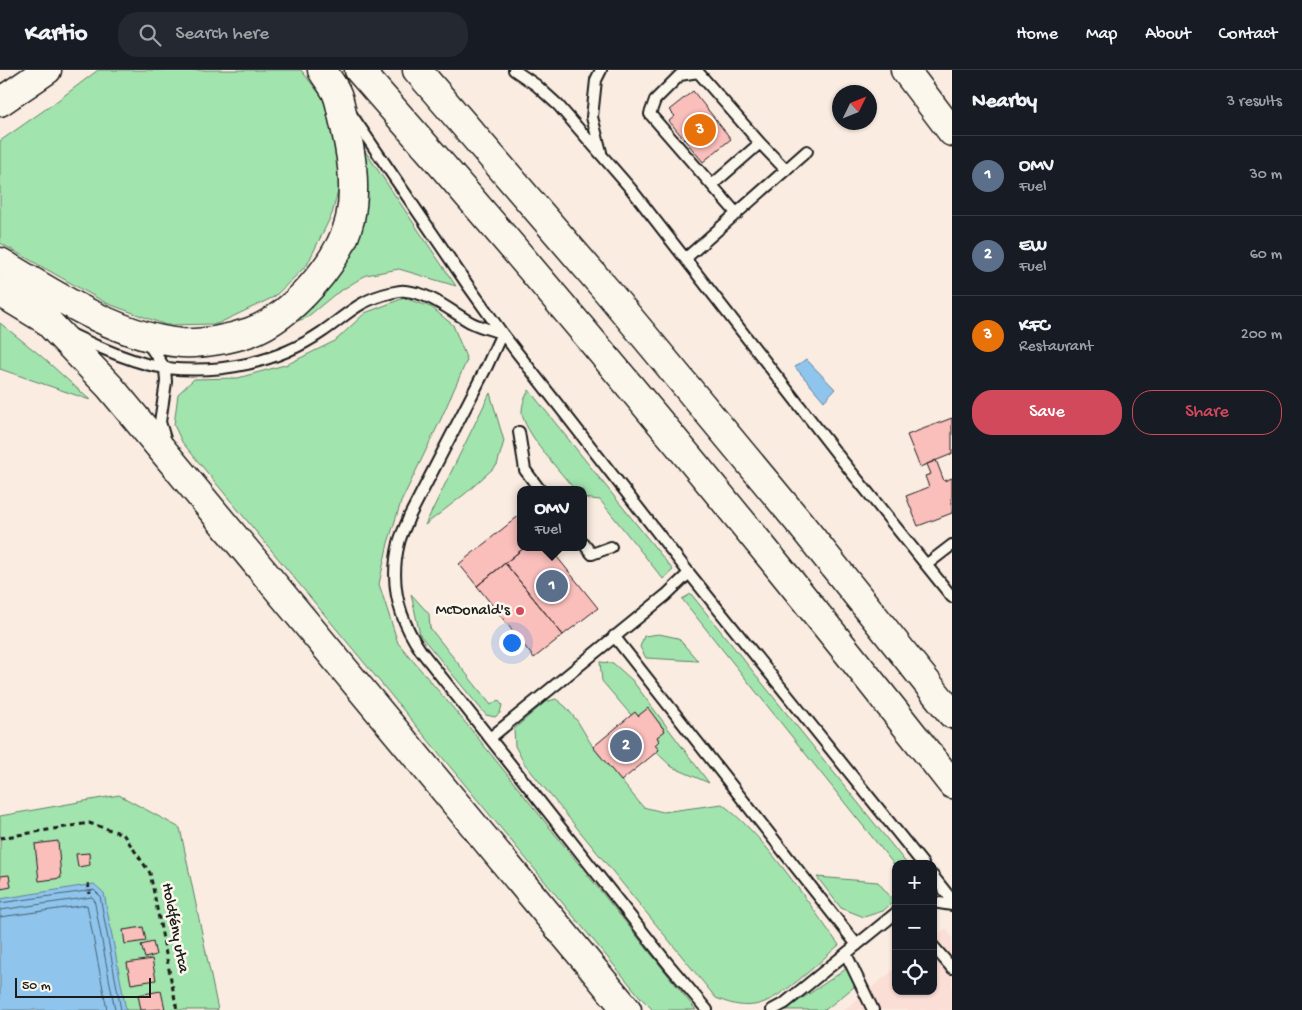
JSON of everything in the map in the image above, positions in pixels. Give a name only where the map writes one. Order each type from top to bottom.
[{"type":"main road","points":[[3,99],[47,70]]},
{"type":"main road","points":[[0,262],[46,290],[112,324],[144,335],[183,343],[216,340],[250,332],[270,322],[288,309],[321,276],[339,249],[350,220],[353,187],[351,150],[337,93],[322,70]]},
{"type":"main road","points":[[360,70],[633,390],[782,571],[952,784]]},
{"type":"main road","points":[[417,70],[640,330],[798,521],[952,714]]},
{"type":"main road","points":[[906,70],[952,132]]},
{"type":"main road","points":[[0,292],[46,320],[110,387],[626,1010]]},
{"type":"lane","points":[[514,70],[536,85],[558,105],[602,155],[686,258],[835,451],[951,596]]},
{"type":"lane","points":[[601,70],[596,80],[592,117],[602,155]]},
{"type":"lane","points":[[737,214],[650,114],[655,100],[680,75],[698,72],[786,170]]},
{"type":"lane","points":[[337,93],[502,333],[690,573],[920,860]]},
{"type":"lane","points":[[712,185],[760,143]]},
{"type":"lane","points":[[686,258],[807,151]]},
{"type":"lane","points":[[46,320],[80,338],[122,356],[165,368],[217,369],[254,363],[294,349],[322,333],[365,301],[404,290],[423,295],[472,323],[502,333]]},
{"type":"lane","points":[[502,333],[409,517],[399,543],[395,571],[396,593],[402,617],[409,633],[490,738],[669,965],[707,1010]]},
{"type":"lane","points":[[144,335],[165,368],[166,382],[160,422],[171,459]]},
{"type":"lane","points":[[519,432],[525,470],[537,486]]},
{"type":"lane","points":[[926,565],[952,545]]},
{"type":"lane","points":[[587,548],[592,554],[611,547]]},
{"type":"lane","points":[[490,738],[666,595],[690,573]]},
{"type":"lane","points":[[614,636],[858,945]]},
{"type":"lane","points":[[937,881],[952,900]]},
{"type":"lane","points":[[937,902],[952,904]]},
{"type":"lane","points":[[772,1010],[785,1002],[892,917]]},
{"type":"lane","points":[[936,950],[952,968]]},
{"type":"lane","points":[[846,954],[873,1010]]},
{"type":"path","name":"Holdfény utca","points":[[0,838],[89,823],[123,834],[150,873],[177,1010]]},
{"type":"path","points":[[88,883],[90,894]]},
{"type":"shaded area","points":[[946,928],[952,937],[952,1010],[844,1010],[892,971],[892,995],[937,995],[937,935]]},
{"type":"green space","points":[[98,70],[301,70],[333,111],[343,172],[332,214],[307,265],[274,297],[217,324],[166,325],[106,303],[0,243],[0,141]]},
{"type":"green space","points":[[365,151],[456,286],[399,269],[366,275],[334,295],[306,318],[272,330],[365,197]]},
{"type":"green space","points":[[404,298],[431,307],[453,325],[467,360],[401,502],[388,543],[379,584],[398,643],[469,727],[696,1010],[653,1010],[641,998],[182,442],[174,425],[178,394],[194,379],[238,378],[288,364],[335,341],[365,313]]},
{"type":"green space","points":[[0,323],[40,355],[90,400],[0,369]]},
{"type":"green space","points":[[529,390],[673,570],[663,579],[600,500],[587,498],[587,486],[572,486],[553,463],[536,441],[524,420],[522,412]]},
{"type":"green space","points":[[490,393],[504,441],[497,465],[466,493],[425,525]]},
{"type":"green space","points":[[411,594],[429,614],[430,628],[491,705],[498,700],[502,705],[500,713],[495,717],[486,715],[420,635]]},
{"type":"green space","points":[[691,594],[904,860],[892,860],[892,862],[682,599]]},
{"type":"green space","points":[[659,634],[678,638],[698,661],[646,658],[640,647],[644,636]]},
{"type":"green space","points":[[600,662],[613,663],[632,680],[709,783],[672,767],[656,752],[659,750],[655,745],[659,741],[657,737],[665,730],[648,709],[638,716],[635,713],[631,715],[602,681]]},
{"type":"green space","points":[[556,699],[566,707],[578,722],[593,747],[643,807],[663,812],[722,804],[739,818],[785,870],[839,945],[787,989],[764,1002],[754,1005],[739,1005],[716,998],[524,763],[515,746],[514,729],[545,702]]},
{"type":"green space","points":[[119,795],[180,828],[218,1010],[0,1010],[0,816]]},
{"type":"green space","points":[[817,877],[878,882],[892,899],[892,903],[883,911],[864,917],[841,908]]},
{"type":"green space","points":[[855,963],[864,979],[825,1010],[785,1010]]},
{"type":"water","points":[[806,359],[835,389],[824,401],[795,367]]},
{"type":"water","points":[[94,884],[104,893],[126,1010],[0,1010],[0,899]]},
{"type":"building","points":[[693,91],[731,139],[703,162],[669,121],[675,116],[669,110]]},
{"type":"building","points":[[952,418],[952,454],[920,467],[907,435]]},
{"type":"building","points":[[936,460],[944,481],[952,478],[952,513],[918,526],[906,496],[929,487],[925,476],[931,474],[927,464]]},
{"type":"building","points":[[517,517],[517,551],[520,551],[477,586],[459,564]]},
{"type":"building","points":[[520,551],[552,551],[598,608],[563,635],[505,563]]},
{"type":"building","name":"McDonald's","points":[[505,563],[563,635],[534,658],[477,586]]},
{"type":"building","points":[[648,708],[665,731],[657,737],[659,741],[655,745],[659,750],[621,781],[593,747],[635,712],[638,716]]},
{"type":"building","points":[[58,841],[61,878],[39,881],[35,844]]},
{"type":"building","points":[[89,853],[90,865],[78,867],[76,854]]},
{"type":"building","points":[[9,875],[11,887],[1,889],[0,876]]},
{"type":"building","points":[[143,927],[146,941],[125,944],[123,930]]},
{"type":"building","points":[[153,942],[156,955],[145,958],[141,945]]},
{"type":"building","points":[[152,959],[156,980],[131,984],[127,963]]},
{"type":"building","points":[[161,991],[165,1009],[141,1010],[138,995]]},
{"type":"place","name":"KFC","points":[[700,130]]},
{"type":"place","name":"OMV","points":[[552,586]]},
{"type":"place","name":"McDonald's","points":[[520,611]]},
{"type":"place","name":"EW","points":[[626,746]]}]
